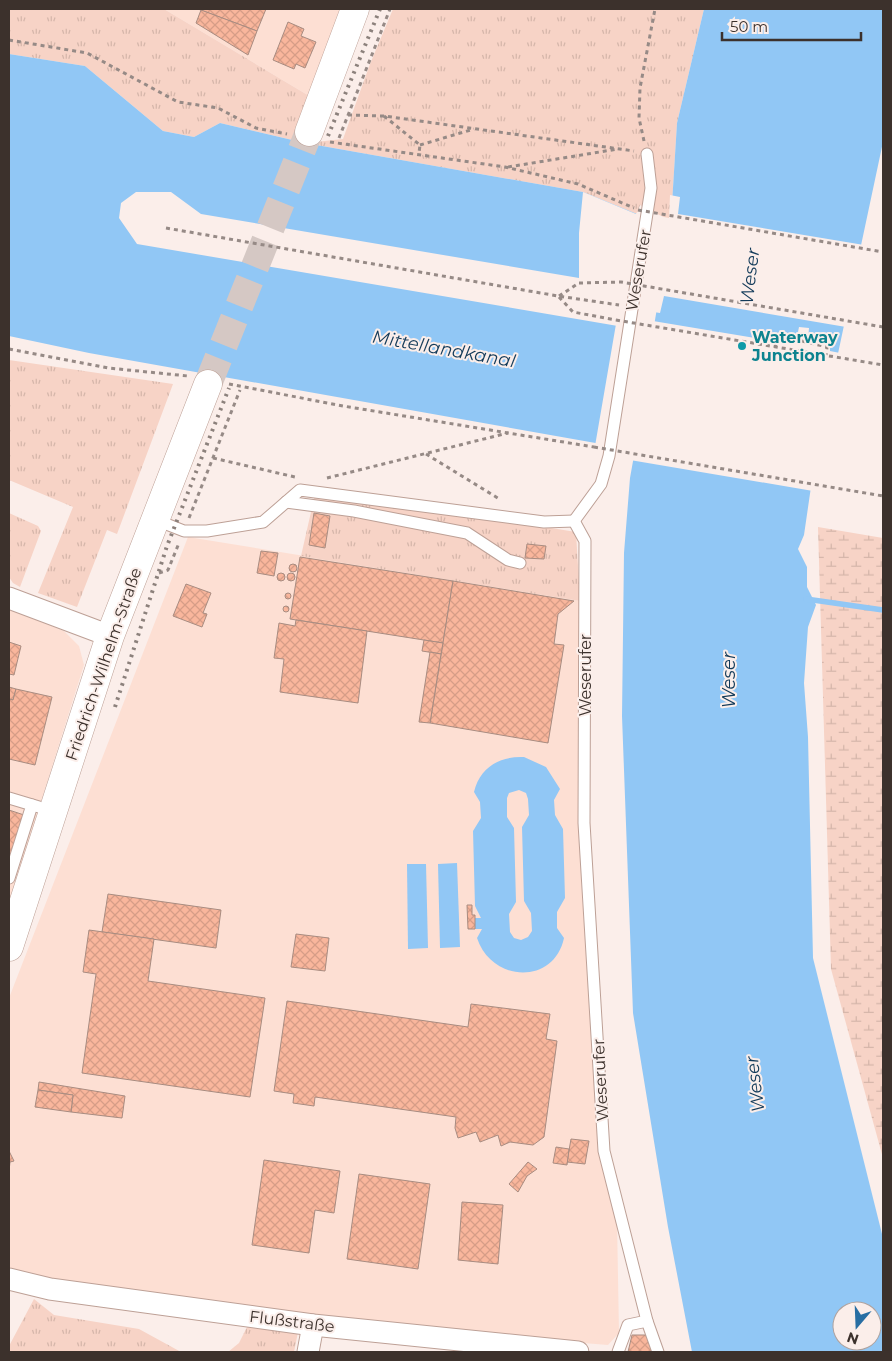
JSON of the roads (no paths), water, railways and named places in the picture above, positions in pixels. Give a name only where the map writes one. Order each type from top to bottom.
[{"type":"street","points":[[309,132],[355,9]]},
{"type":"street","name":"Friedrich-Wilhelm-Straße","points":[[9,947],[14,911],[42,808],[210,382]]},
{"type":"street","points":[[9,598],[110,636]]},
{"type":"street","name":"Flußstraße","points":[[9,1279],[50,1289],[313,1325],[578,1352]]},
{"type":"street","points":[[308,1352],[313,1325]]},
{"type":"lane","name":"Weserufer","points":[[647,154],[651,188],[609,456],[602,484],[574,521],[585,541],[584,823],[604,1151],[647,1321],[658,1352]]},
{"type":"lane","points":[[154,520],[184,531],[207,531],[263,522],[300,490],[534,521],[574,521]]},
{"type":"lane","points":[[286,502],[354,512],[467,533],[508,560],[520,564]]},
{"type":"lane","points":[[9,798],[42,808],[9,878]]},
{"type":"lane","points":[[618,1352],[628,1325],[647,1321]]},
{"type":"water","points":[[704,9],[883,9],[883,142],[812,480],[804,535],[798,549],[807,567],[807,587],[816,605],[808,627],[804,683],[808,737],[813,958],[883,1238],[883,1352],[692,1352],[668,1227],[633,1013],[622,716],[624,553],[630,478],[635,450],[89,353],[9,336],[9,54],[85,66],[163,131],[194,137],[220,123],[305,143],[583,192],[637,214],[671,220],[677,123]],"holes":[[[136,192],[171,192],[201,214],[579,278],[620,277],[661,284],[653,332],[137,244],[119,218],[121,203]]]},
{"type":"water","points":[[524,757],[546,767],[560,789],[554,800],[555,815],[563,829],[565,898],[557,912],[557,928],[564,938],[558,953],[548,964],[536,971],[522,972],[508,970],[496,964],[485,953],[477,938],[482,929],[475,929],[475,918],[481,918],[475,906],[473,831],[481,818],[480,802],[474,792],[477,783],[486,770],[499,761]],"holes":[[[519,790],[526,793],[529,815],[522,827],[524,901],[531,913],[532,931],[528,937],[521,940],[514,938],[510,932],[509,914],[516,902],[514,828],[507,817],[507,798],[509,793]]]},
{"type":"water","points":[[457,863],[460,947],[440,948],[438,864]]},
{"type":"water","points":[[407,864],[426,864],[428,948],[408,949]]},
{"type":"waterway","points":[[806,599],[883,610]]},
{"type":"tunnel","points":[[208,384],[309,132]]},
{"type":"railway","points":[[328,136],[380,9]]},
{"type":"railway","points":[[115,707],[167,546],[229,388]]},
{"type":"place","name":"Waterway Junction","points":[[742,346]]},
{"type":"water label","name":"Weser","points":[[750,276]]},
{"type":"water label","name":"Mittellandkanal","points":[[444,349]]},
{"type":"water label","name":"Weser","points":[[729,680]]},
{"type":"water label","name":"Weser","points":[[755,1084]]}]
